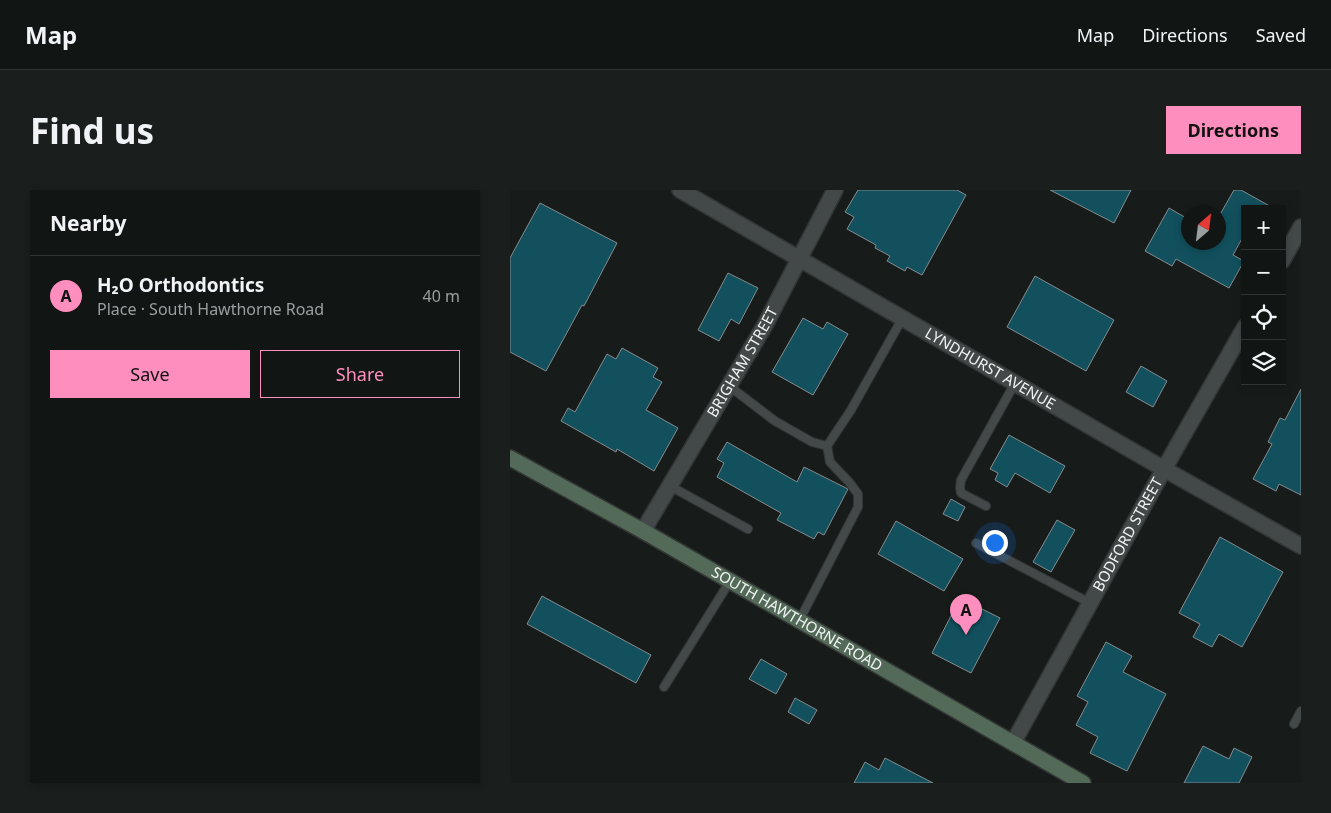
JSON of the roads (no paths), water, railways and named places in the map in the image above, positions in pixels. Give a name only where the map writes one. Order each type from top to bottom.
[{"type":"main road","name":"SOUTH HAWTHORNE ROAD","points":[[510,458],[730,580],[1083,783]]},
{"type":"street","name":"LYNDHURST AVENUE","points":[[680,190],[1301,546]]},
{"type":"street","name":"BRIGHAM STREET","points":[[643,531],[765,325],[835,190]]},
{"type":"street","points":[[1286,253],[1301,227]]},
{"type":"street","name":"BODFORD STREET","points":[[1013,743],[1164,469],[1241,334]]},
{"type":"lane","points":[[799,620],[858,507],[858,494],[830,462],[827,446],[851,410],[902,318]]},
{"type":"lane","points":[[986,506],[961,493],[961,480],[1015,383]]},
{"type":"lane","points":[[729,386],[775,421],[812,442],[827,446]]},
{"type":"lane","points":[[670,486],[748,529]]},
{"type":"lane","points":[[976,542],[1090,603]]},
{"type":"lane","points":[[664,687],[730,580]]},
{"type":"lane","points":[[1294,724],[1301,711]]},
{"type":"place","name":"H₂O Orthodontics","points":[[966,635]]}]
